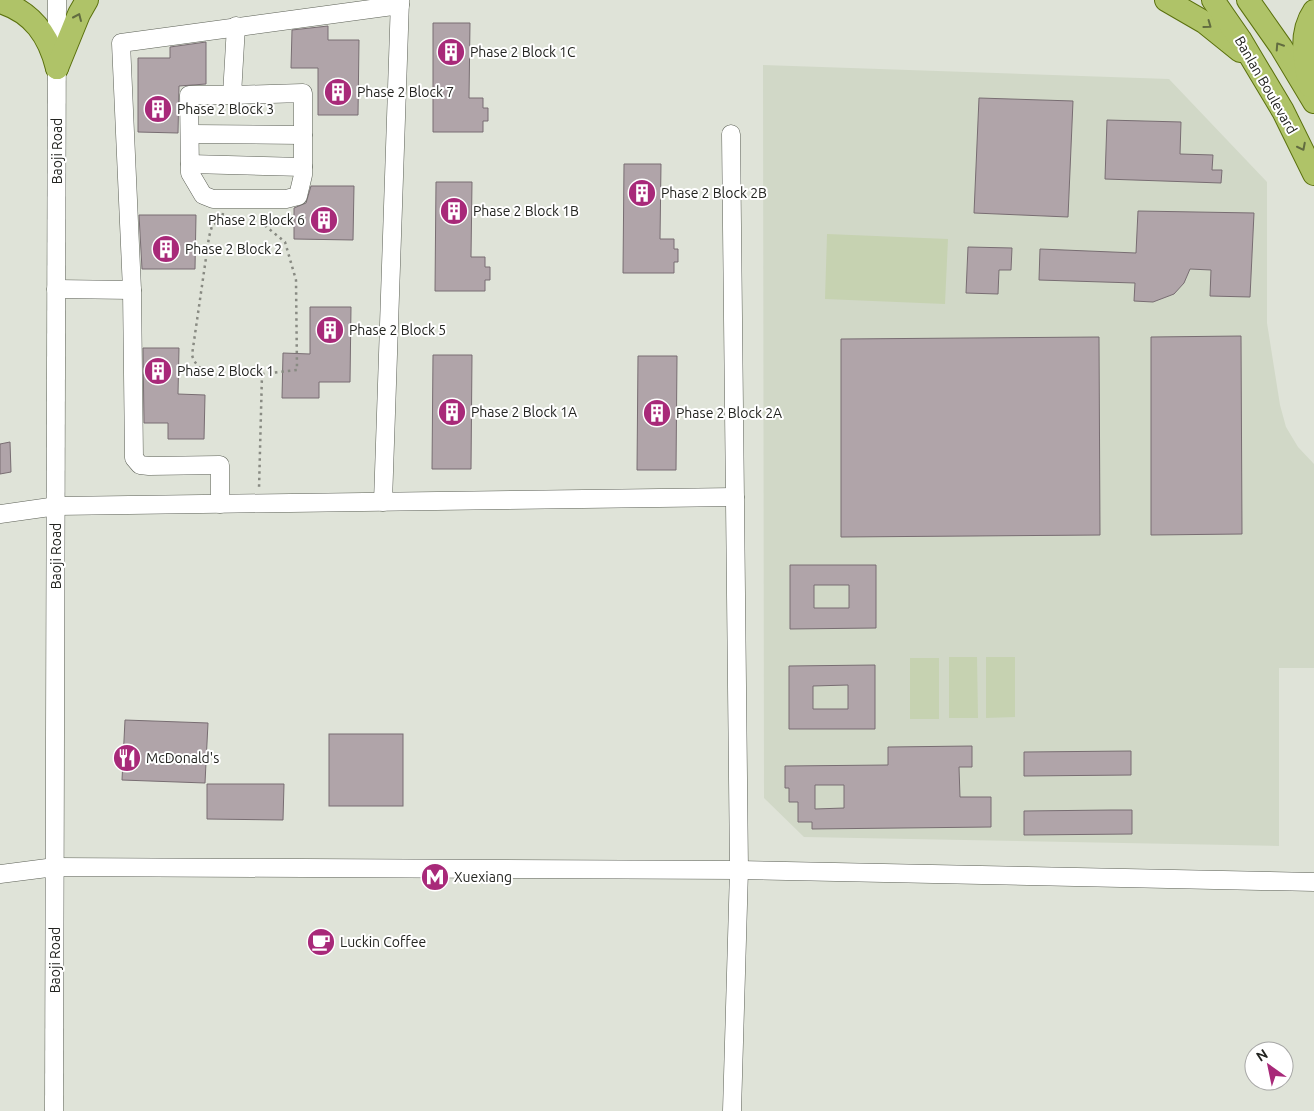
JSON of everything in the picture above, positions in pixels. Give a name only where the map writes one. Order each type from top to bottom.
[{"type":"main road","points":[[57,68],[87,0]]},
{"type":"main road","points":[[1166,0],[1185,10],[1222,35],[1260,74]]},
{"type":"main road","name":"Banlan Boulevard","points":[[1213,0],[1240,38],[1287,119],[1314,174]]},
{"type":"main road","points":[[1248,0],[1314,100]]},
{"type":"main road","points":[[0,2],[11,5],[28,16],[43,30],[52,48],[57,68]]},
{"type":"main road","points":[[1314,11],[1304,35],[1304,54],[1314,100]]},
{"type":"street","name":"Baoji Road","points":[[54,1111],[57,0]]},
{"type":"street","points":[[220,504],[220,466],[149,466],[140,465],[134,458],[132,290],[121,42],[400,2],[383,502]]},
{"type":"street","points":[[232,95],[236,26]]},
{"type":"street","points":[[303,93],[302,188],[298,196],[286,199],[213,199],[203,195],[190,173],[189,94],[232,95],[303,93]]},
{"type":"street","points":[[190,134],[303,135]]},
{"type":"street","points":[[731,134],[738,870],[732,1111]]},
{"type":"street","points":[[190,164],[303,167]]},
{"type":"street","points":[[56,289],[132,290]]},
{"type":"street","points":[[0,514],[57,506],[735,497]]},
{"type":"street","points":[[0,874],[55,867],[738,870],[1314,882]]},
{"type":"path","points":[[226,199],[222,219],[212,226],[209,237],[192,355],[195,366],[205,373],[262,374],[297,370],[296,280],[285,242],[263,224],[263,199]]},
{"type":"path","points":[[259,503],[262,374]]},
{"type":"shaded area","points":[[763,65],[1169,79],[1267,182],[1267,323],[1280,405],[1286,427],[1298,447],[1314,464],[1314,668],[1279,668],[1279,846],[804,837],[764,798]]},
{"type":"green space","points":[[827,234],[948,239],[945,304],[825,299]]},
{"type":"green space","points":[[949,657],[977,657],[978,718],[949,718]]},
{"type":"green space","points":[[986,657],[1015,657],[1015,717],[986,718]]},
{"type":"green space","points":[[910,658],[939,658],[939,719],[910,719]]},
{"type":"building","name":"Phase 2 Block 1C","points":[[433,23],[470,23],[469,98],[483,98],[483,108],[488,108],[488,121],[483,121],[483,132],[433,132]]},
{"type":"building","name":"Phase 2 Block 7","points":[[328,26],[328,40],[359,40],[358,115],[318,115],[318,68],[291,68],[292,30]]},
{"type":"building","name":"Phase 2 Block 3","points":[[206,42],[206,84],[179,86],[178,133],[138,132],[138,58],[170,58],[170,47]]},
{"type":"building","points":[[979,98],[1073,101],[1068,217],[974,213]]},
{"type":"building","points":[[1107,120],[1181,122],[1180,154],[1213,155],[1212,170],[1222,170],[1221,183],[1105,179]]},
{"type":"building","name":"Phase 2 Block 2B","points":[[624,164],[661,164],[660,239],[674,239],[674,249],[678,249],[678,262],[674,262],[674,273],[623,273]]},
{"type":"building","name":"Phase 2 Block 1B","points":[[436,182],[472,182],[471,257],[485,257],[485,267],[490,267],[490,280],[485,280],[485,291],[435,291]]},
{"type":"building","name":"Phase 2 Block 6","points":[[311,186],[354,186],[353,240],[294,239],[294,208],[306,203]]},
{"type":"building","points":[[1138,211],[1254,213],[1250,297],[1210,296],[1211,270],[1190,269],[1184,283],[1174,294],[1153,302],[1134,301],[1135,283],[1039,280],[1040,249],[1136,253]]},
{"type":"building","name":"Phase 2 Block 2","points":[[139,215],[196,215],[195,269],[142,269]]},
{"type":"building","points":[[968,247],[1012,248],[1011,270],[999,270],[998,294],[966,293]]},
{"type":"building","name":"Phase 2 Block 5","points":[[310,307],[351,307],[350,382],[319,382],[319,398],[282,398],[283,353],[310,354]]},
{"type":"building","points":[[1241,336],[1242,534],[1151,535],[1151,337]]},
{"type":"building","points":[[1099,337],[1100,535],[841,537],[841,339]]},
{"type":"building","name":"Phase 2 Block 1","points":[[143,348],[179,348],[178,394],[205,395],[204,439],[168,439],[168,423],[144,423]]},
{"type":"building","name":"Phase 2 Block 1A","points":[[433,355],[472,355],[471,469],[432,469]]},
{"type":"building","name":"Phase 2 Block 2A","points":[[638,356],[677,356],[676,470],[637,470]]},
{"type":"building","points":[[10,442],[11,472],[0,474],[0,444]]},
{"type":"building","points":[[790,565],[876,565],[876,628],[790,629]],"holes":[[[814,585],[849,585],[849,608],[814,608]]]},
{"type":"building","points":[[875,665],[875,729],[789,729],[789,666]],"holes":[[[848,685],[848,709],[813,709],[813,686]]]},
{"type":"building","points":[[125,720],[208,723],[205,783],[122,780]]},
{"type":"building","points":[[329,734],[403,734],[403,806],[329,806]]},
{"type":"building","points":[[972,746],[972,767],[959,767],[960,797],[991,797],[991,827],[812,829],[812,822],[798,822],[798,802],[789,802],[789,788],[785,788],[785,766],[888,765],[888,747]],"holes":[[[815,785],[844,785],[844,808],[815,809]]]},
{"type":"building","points":[[1131,751],[1131,775],[1024,776],[1024,752]]},
{"type":"building","points":[[207,784],[284,784],[283,820],[207,819]]},
{"type":"building","points":[[1132,810],[1132,834],[1024,835],[1024,811]]},
{"type":"place","name":"Phase 2 Block 1C","points":[[451,52]]},
{"type":"place","name":"Phase 2 Block 7","points":[[338,92]]},
{"type":"place","name":"Phase 2 Block 3","points":[[158,109]]},
{"type":"place","name":"Phase 2 Block 2B","points":[[642,193]]},
{"type":"place","name":"Phase 2 Block 1B","points":[[454,211]]},
{"type":"place","name":"Phase 2 Block 6","points":[[324,220]]},
{"type":"place","name":"Phase 2 Block 2","points":[[166,249]]},
{"type":"place","name":"Phase 2 Block 5","points":[[330,330]]},
{"type":"place","name":"Phase 2 Block 1","points":[[158,371]]},
{"type":"place","name":"Phase 2 Block 1A","points":[[452,412]]},
{"type":"place","name":"Phase 2 Block 2A","points":[[657,413]]},
{"type":"place","name":"McDonald's","points":[[127,758]]},
{"type":"place","name":"Xuexiang","points":[[435,877]]},
{"type":"place","name":"Luckin Coffee","points":[[321,942]]}]
